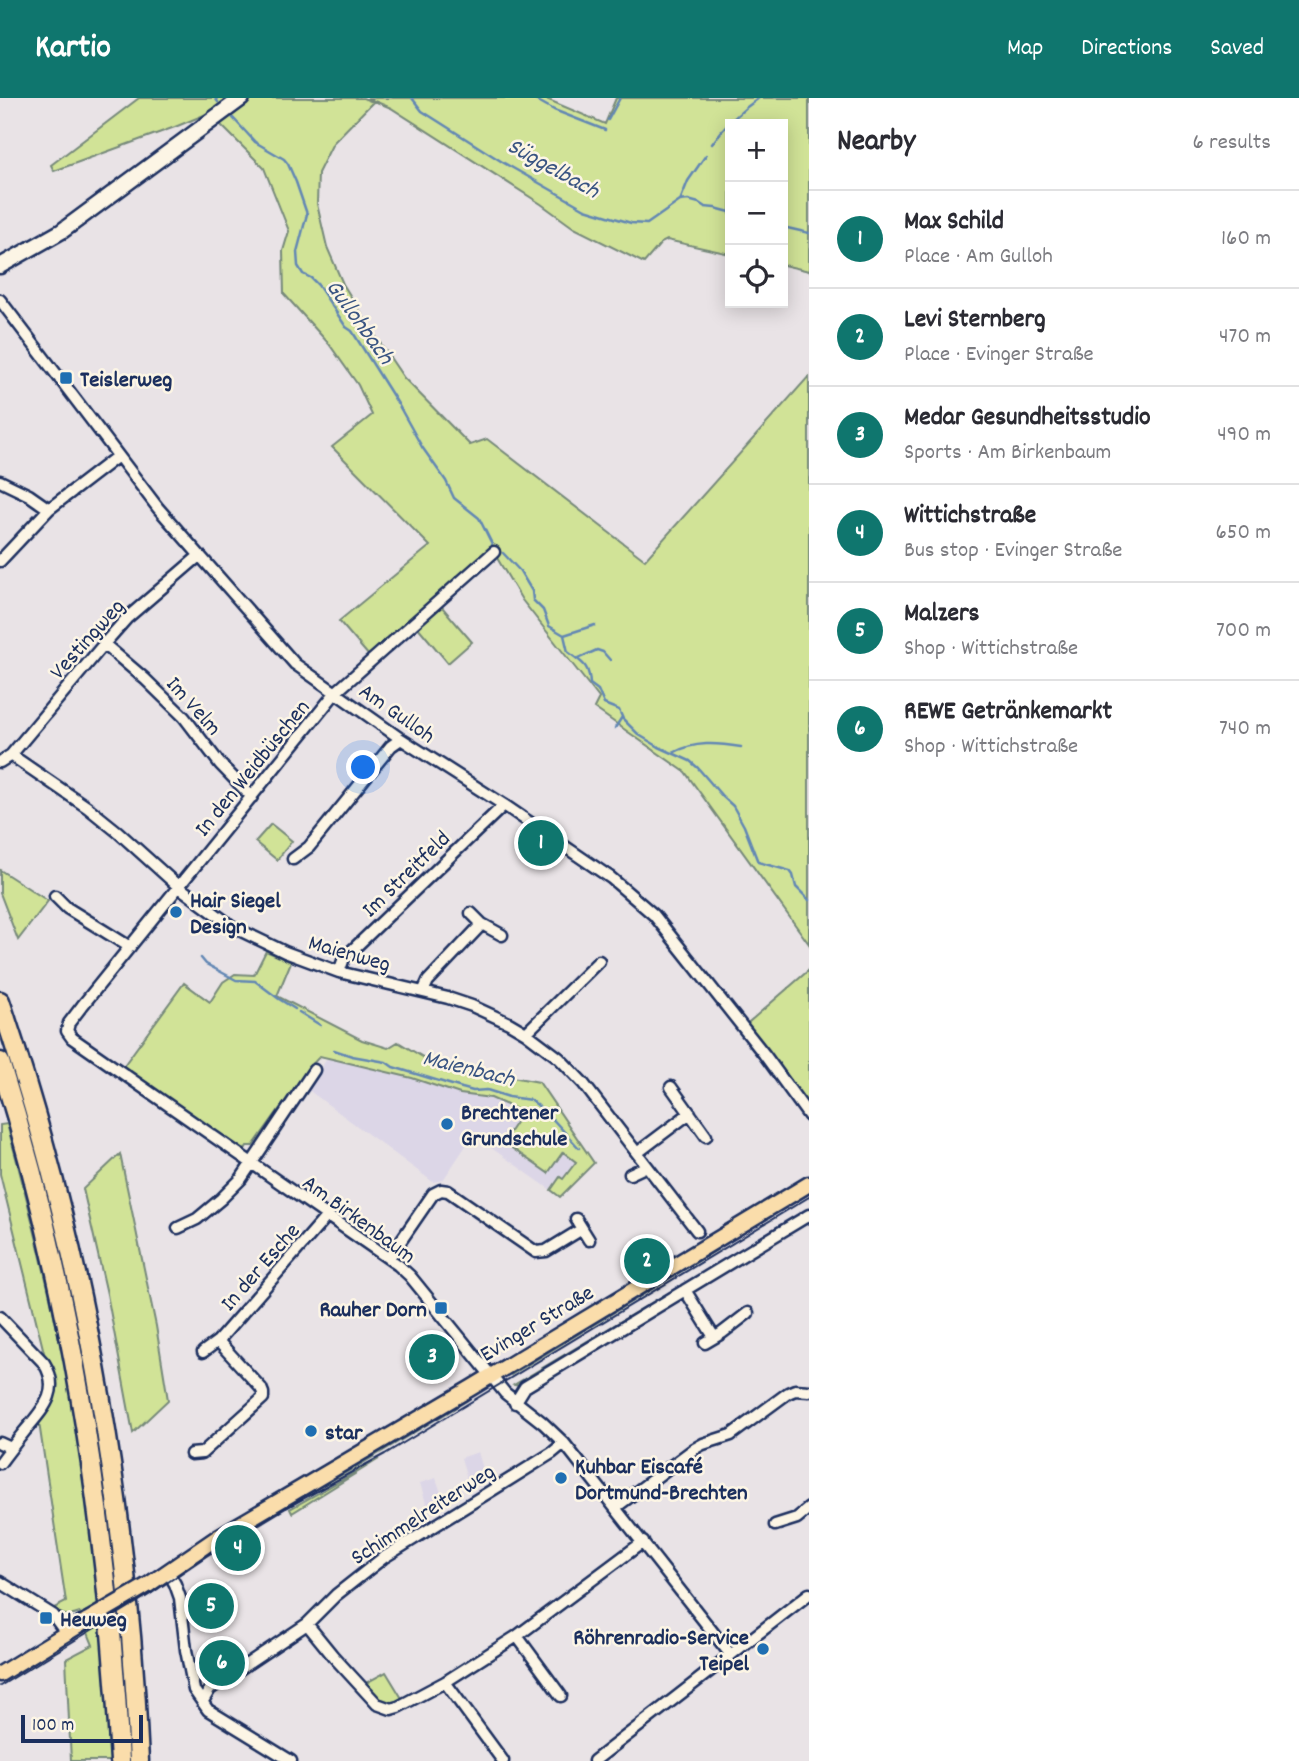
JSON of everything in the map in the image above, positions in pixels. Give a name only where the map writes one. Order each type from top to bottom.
[{"type":"highway","points":[[0,1001],[38,1122],[61,1208],[99,1385],[124,1563],[139,1761]]},
{"type":"highway","points":[[0,1062],[34,1181],[57,1276],[88,1436],[108,1595],[120,1761]]},
{"type":"main road","name":"Evinger Straße","points":[[0,1674],[148,1585],[218,1537],[809,1184]]},
{"type":"street","points":[[0,266],[61,231],[242,98]]},
{"type":"street","name":"Am Gulloh","points":[[0,300],[158,508],[295,664],[401,739],[611,878],[654,915],[764,1054],[809,1116]]},
{"type":"street","points":[[0,561],[49,509],[118,456]]},
{"type":"street","points":[[0,481],[29,495],[49,509]]},
{"type":"street","name":"In den Weidbüschen","points":[[67,1031],[69,1023],[336,692],[494,552]]},
{"type":"street","name":"Vestingweg","points":[[11,755],[127,618],[199,556]]},
{"type":"street","name":"Im Velm","points":[[104,644],[145,679],[184,718],[220,764],[252,797]]},
{"type":"street","points":[[293,859],[309,847],[391,747],[401,739]]},
{"type":"street","points":[[0,762],[11,755]]},
{"type":"street","name":"Maienweg","points":[[11,755],[87,807],[179,887],[233,927],[285,952],[339,972],[472,1006],[526,1033],[574,1073],[697,1231]]},
{"type":"street","name":"Im Streitfeld","points":[[339,972],[344,958],[503,805]]},
{"type":"street","points":[[55,896],[67,908],[130,947]]},
{"type":"street","points":[[471,914],[482,924],[502,935]]},
{"type":"street","points":[[424,992],[428,981],[482,924]]},
{"type":"street","points":[[526,1033],[599,961]]},
{"type":"street","name":"Am Birkenbaum","points":[[67,1031],[72,1038],[100,1058],[389,1258],[410,1276],[491,1376]]},
{"type":"street","points":[[178,1228],[197,1219],[241,1179],[314,1070]]},
{"type":"street","points":[[671,1087],[706,1136]]},
{"type":"street","points":[[636,1153],[690,1113]]},
{"type":"street","points":[[630,1174],[647,1166]]},
{"type":"street","points":[[389,1258],[433,1194],[441,1190],[448,1191],[536,1252],[546,1251],[582,1229]]},
{"type":"street","points":[[515,1403],[525,1387],[809,1215]]},
{"type":"street","name":"In der Esche","points":[[203,1352],[218,1340],[327,1216]]},
{"type":"street","points":[[576,1219],[589,1240]]},
{"type":"street","points":[[685,1290],[709,1340],[748,1313]]},
{"type":"street","points":[[0,1317],[44,1363],[51,1381],[51,1391],[44,1408],[0,1463]]},
{"type":"street","name":"In der Esche","points":[[191,1454],[202,1453],[263,1398],[261,1388],[218,1340]]},
{"type":"street","points":[[491,1376],[515,1403],[543,1423],[564,1443],[730,1654]]},
{"type":"street","points":[[616,1507],[694,1449],[731,1435],[788,1393],[795,1390],[809,1391]]},
{"type":"street","points":[[0,1443],[11,1448]]},
{"type":"street","name":"Schimmelreiterweg","points":[[203,1701],[211,1689],[307,1624],[336,1595],[383,1558],[564,1443]]},
{"type":"street","points":[[775,1525],[797,1518],[809,1508]]},
{"type":"street","points":[[307,1624],[377,1704],[391,1709],[445,1682],[517,1636],[643,1542]]},
{"type":"street","points":[[168,1572],[180,1598],[194,1690],[208,1710],[286,1760]]},
{"type":"street","points":[[0,1582],[53,1615],[66,1633]]},
{"type":"street","points":[[594,1761],[809,1594]]},
{"type":"street","points":[[517,1636],[561,1696]]},
{"type":"street","points":[[445,1682],[503,1761]]},
{"type":"shaded area","name":"Brechtener Grundschule","points":[[328,1057],[412,1078],[460,1094],[491,1098],[523,1112],[576,1162],[563,1180],[560,1178],[551,1190],[473,1135],[443,1180],[433,1182],[307,1089]]},
{"type":"shaded area","points":[[478,1452],[486,1479],[469,1485],[461,1458]]},
{"type":"shaded area","points":[[436,1478],[445,1505],[428,1510],[420,1483]]},
{"type":"green space","points":[[139,98],[363,98],[373,102],[333,143],[318,173],[317,204],[327,247],[343,284],[404,378],[470,445],[487,439],[645,560],[809,376],[809,944],[685,772],[594,708],[599,698],[522,600],[494,553],[436,600],[472,642],[448,663],[412,620],[369,656],[339,621],[430,546],[332,447],[372,415],[358,385],[329,344],[284,294],[283,251],[289,231],[264,168],[209,113],[54,171],[51,165]]},
{"type":"green space","points":[[367,98],[544,98],[605,124],[616,98],[809,98],[809,271],[788,266],[788,119],[725,119],[725,253],[667,240],[661,243],[644,263],[574,228],[391,108]]},
{"type":"green space","points":[[271,824],[292,841],[277,860],[255,842]]},
{"type":"green space","points":[[0,870],[48,901],[18,940],[0,893]]},
{"type":"green space","points":[[266,951],[291,962],[277,996],[362,1040],[388,1048],[398,1042],[431,1062],[539,1082],[594,1163],[560,1197],[551,1190],[576,1162],[563,1152],[548,1173],[503,1142],[523,1112],[491,1098],[460,1094],[412,1078],[320,1056],[253,1146],[247,1146],[244,1151],[122,1068],[184,983],[210,1002],[223,982],[235,974],[254,975]]},
{"type":"green space","points":[[809,970],[809,1116],[742,1028]]},
{"type":"green space","points":[[7,1124],[55,1320],[75,1418],[94,1548],[110,1761],[71,1761],[66,1659],[93,1645],[80,1613],[66,1615],[52,1609],[66,1602],[38,1416],[51,1381],[0,1174],[0,1125]]},
{"type":"green space","points":[[120,1154],[156,1326],[168,1400],[133,1433],[107,1294],[83,1189]]},
{"type":"green space","points":[[717,1247],[718,1249],[511,1375],[509,1372]]},
{"type":"green space","points":[[719,1265],[521,1386],[514,1385],[656,1300]]},
{"type":"green space","points":[[439,1417],[287,1505],[286,1503],[420,1425]]},
{"type":"green space","points":[[379,1459],[292,1513],[290,1509]]},
{"type":"green space","points":[[386,1672],[403,1700],[390,1703],[380,1700],[364,1684]]},
{"type":"waterway","name":"Gullohbach","points":[[215,98],[218,102]]},
{"type":"waterway","name":"Süggelbach","points":[[412,98],[422,111],[504,163],[585,209],[631,223],[647,224],[680,201],[688,200],[725,211]]},
{"type":"waterway","points":[[533,98],[554,110],[605,130]]},
{"type":"waterway","points":[[608,120],[620,98]]},
{"type":"waterway","points":[[712,144],[733,119],[759,98]]},
{"type":"waterway","name":"Gullohbach","points":[[233,118],[255,142],[288,164],[307,214],[297,252],[298,266],[303,274],[318,285],[346,327],[352,331],[454,498],[479,518],[492,544]]},
{"type":"waterway","points":[[680,201],[688,181],[706,155]]},
{"type":"waterway","name":"Süggelbach","points":[[788,228],[809,233]]},
{"type":"waterway","name":"Gullohbach","points":[[503,553],[520,571],[532,591],[533,600],[543,610],[549,626],[564,635],[568,652],[586,668],[590,684],[598,690],[604,704],[619,710],[623,719],[639,735],[690,761],[698,768],[733,806],[758,862],[790,871],[796,887],[809,900]]},
{"type":"waterway","points":[[564,635],[595,625]]},
{"type":"waterway","points":[[577,659],[597,650],[610,660]]},
{"type":"waterway","points":[[615,728],[622,717]]},
{"type":"waterway","points":[[673,753],[690,746],[706,744],[741,747]]},
{"type":"waterway","name":"Maienbach","points":[[201,958],[206,964],[236,980],[255,981],[295,1009]]},
{"type":"waterway","name":"Maienbach","points":[[299,1012],[320,1025]]},
{"type":"waterway","name":"Maienbach","points":[[334,1050],[386,1062],[393,1067],[473,1091],[487,1090],[531,1100],[548,1114],[579,1148]]},
{"type":"tram line","points":[[0,1686],[149,1595],[208,1555],[286,1508],[385,1454],[809,1197]]},
{"type":"place","name":"Teislerweg","points":[[66,378]]},
{"type":"place","name":"Max Schild","points":[[541,843]]},
{"type":"place","name":"Hair Siegel Design","points":[[176,912]]},
{"type":"place","name":"Brechtener Grundschule","points":[[447,1124]]},
{"type":"place","name":"Levi Sternberg","points":[[647,1261]]},
{"type":"place","name":"Rauher Dorn","points":[[441,1308]]},
{"type":"place","name":"Medar Gesundheitsstudio","points":[[432,1357]]},
{"type":"place","name":"star","points":[[311,1431]]},
{"type":"place","name":"Kuhbar Eiscafé Dortmund-Brechten","points":[[561,1478]]},
{"type":"place","name":"Wittichstraße","points":[[238,1548]]},
{"type":"place","name":"Malzers","points":[[211,1606]]},
{"type":"place","name":"Heuweg","points":[[46,1618]]},
{"type":"place","name":"Röhrenradio-Service Teipel","points":[[763,1649]]},
{"type":"place","name":"REWE Getränkemarkt","points":[[222,1663]]}]
